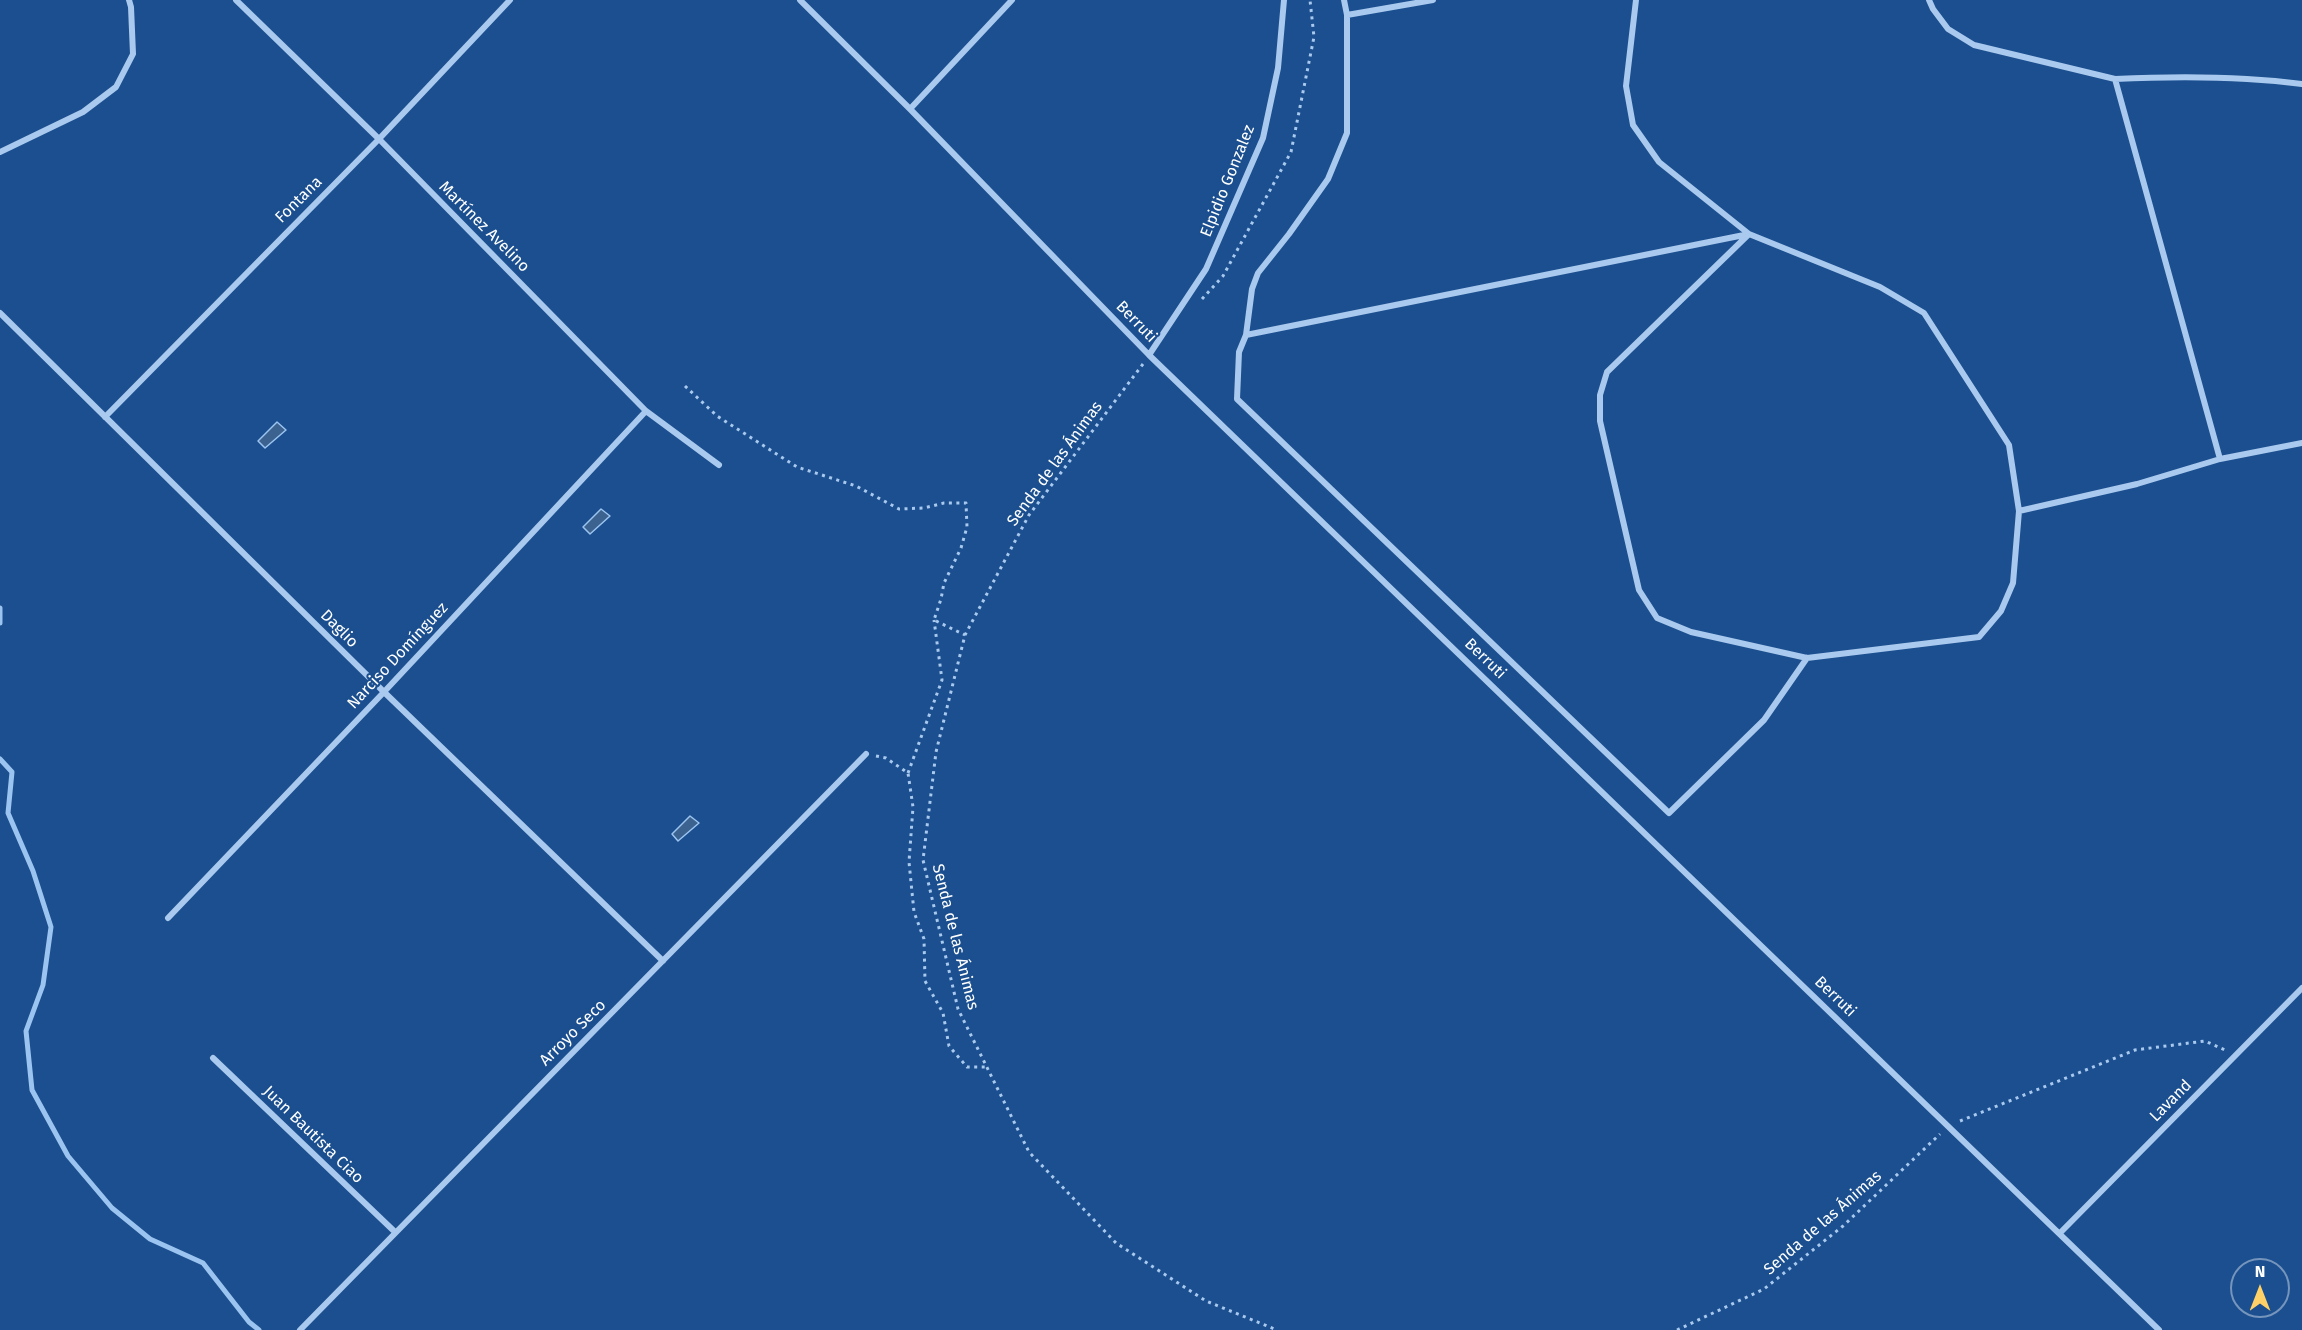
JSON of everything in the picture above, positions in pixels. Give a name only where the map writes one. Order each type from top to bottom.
[{"type":"street","name":"Martínez Avelino","points":[[236,0],[379,139],[646,411],[719,465]]},
{"type":"street","name":"Fontana","points":[[105,417],[379,139],[510,0]]},
{"type":"street","name":"Berruti","points":[[800,0],[910,109],[1149,355],[2159,1330]]},
{"type":"street","points":[[910,109],[1012,0]]},
{"type":"street","name":"Elpidio Gonzalez","points":[[1149,355],[1206,269],[1263,138],[1278,68],[1284,0]]},
{"type":"street","points":[[1344,0],[1347,15],[1347,133],[1328,179],[1258,273],[1252,289],[1246,335],[1239,352],[1237,399],[1669,813],[1764,720],[1807,658]]},
{"type":"street","points":[[1347,15],[1433,0]]},
{"type":"street","points":[[1636,0],[1626,86],[1633,125],[1659,162],[1749,234],[1881,287],[1924,313],[2009,445],[2019,511],[2013,583],[2001,611],[1978,637],[1807,658],[1690,632],[1657,618],[1639,590],[1600,420],[1600,395],[1607,372],[1749,234]]},
{"type":"street","points":[[1929,0],[1948,28],[1974,45],[2115,79],[2159,77],[2302,84]]},
{"type":"street","points":[[0,152],[83,112],[116,87],[133,54],[130,3]]},
{"type":"street","points":[[2115,79],[2220,459]]},
{"type":"street","points":[[1246,335],[1749,234]]},
{"type":"street","name":"Daglio","points":[[0,313],[384,692],[663,961]]},
{"type":"street","name":"Narciso Domínguez","points":[[168,918],[384,692],[646,411]]},
{"type":"street","points":[[2019,511],[2137,484],[2220,459],[2302,443]]},
{"type":"street","name":"Arroyo Seco","points":[[300,1330],[866,754]]},
{"type":"street","name":"Lavand","points":[[2060,1233],[2302,988]]},
{"type":"street","name":"Juan Bautista Ciao","points":[[213,1058],[394,1232]]},
{"type":"path","points":[[1201,300],[1223,276],[1291,152],[1314,37],[1310,0]]},
{"type":"path","name":"Senda de las Ánimas","points":[[1149,355],[1029,515],[965,635],[936,752],[923,860],[958,1009],[1029,1152],[1116,1243],[1206,1301],[1277,1330]]},
{"type":"path","points":[[685,386],[717,416],[796,467],[856,486],[899,509],[924,508],[944,503],[966,503],[967,527],[962,549],[944,582],[934,620],[942,680],[908,773],[913,807],[909,862],[914,912],[924,939],[925,981],[943,1013],[949,1046],[967,1067],[987,1067]]},
{"type":"path","points":[[934,620],[965,635]]},
{"type":"path","points":[[866,754],[886,758],[908,773]]},
{"type":"path","name":"Senda de las Ánimas","points":[[1677,1330],[1764,1288],[1843,1226],[1950,1126],[2135,1050],[2205,1041],[2235,1055]]},
{"type":"water","points":[[277,422],[286,430],[265,448],[258,441]]},
{"type":"water","points":[[601,509],[610,516],[590,534],[583,527]]},
{"type":"water","points":[[690,816],[699,823],[678,841],[672,834]]},
{"type":"waterway","points":[[0,608],[0,623]]},
{"type":"waterway","points":[[0,759],[12,772],[8,813],[33,871],[51,927],[43,985],[26,1031],[32,1090],[68,1156],[112,1208],[150,1239],[203,1263],[249,1322],[259,1330]]}]
